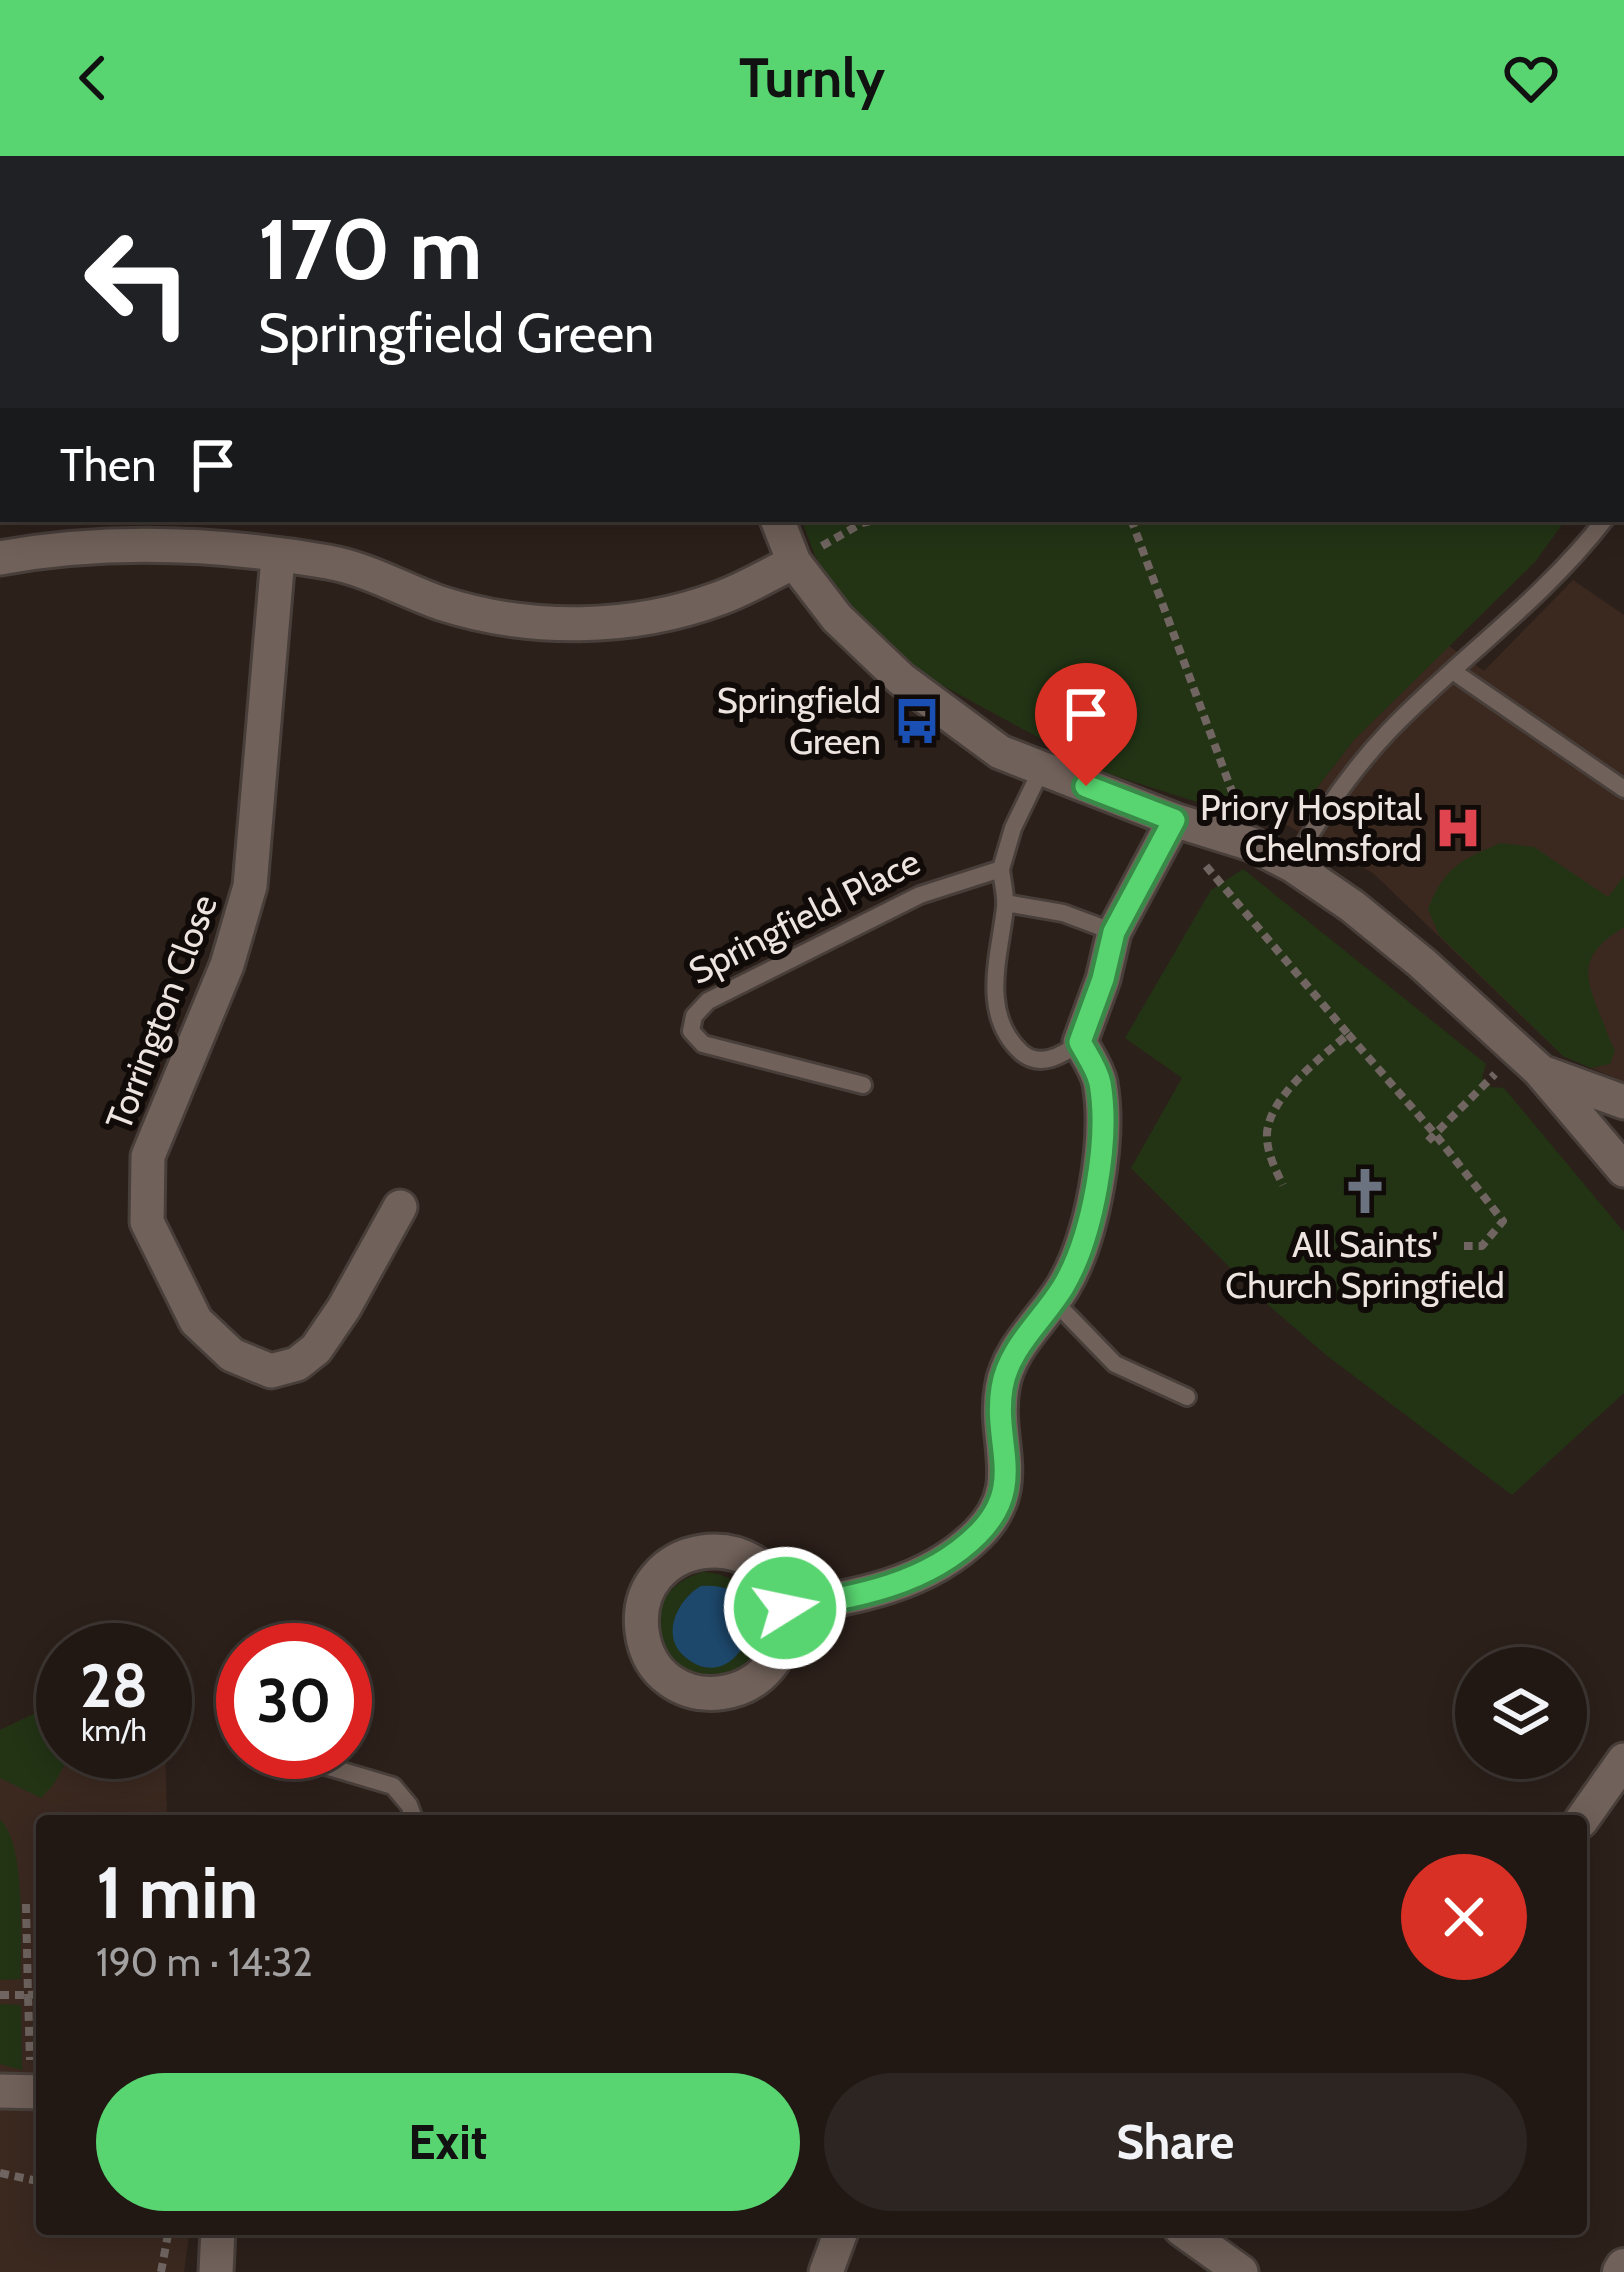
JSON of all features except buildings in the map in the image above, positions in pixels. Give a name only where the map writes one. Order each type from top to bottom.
[{"type":"street","points":[[778,522],[794,562],[837,618],[901,680],[1000,752],[1174,820],[1251,844],[1292,865],[1422,963],[1527,1061],[1624,1170]]},
{"type":"street","points":[[0,558],[134,531],[202,546],[331,563],[496,618],[578,624],[698,606],[794,562]]},
{"type":"street","name":"Torrington Close","points":[[278,557],[250,886],[227,965],[148,1156],[147,1222],[196,1322],[232,1355],[271,1371],[297,1364],[316,1349],[400,1207]]},
{"type":"street","points":[[785,1608],[893,1587],[940,1564],[979,1533],[1003,1499],[1007,1476],[1002,1387],[1017,1349],[1064,1286],[1087,1226],[1102,1127],[1100,1080],[1080,1042],[1114,932],[1174,820]]},
{"type":"street","points":[[1527,1061],[1624,1102]]},
{"type":"street","points":[[712,1549],[734,1552],[755,1563],[772,1578],[785,1608],[784,1642],[774,1662],[739,1690],[716,1695],[672,1681],[653,1662],[642,1635],[644,1602],[660,1573],[688,1554],[712,1549]]},
{"type":"street","points":[[1585,1815],[1624,1760]]},
{"type":"street","points":[[216,2272],[218,2235]]},
{"type":"street","points":[[826,2272],[840,2235]]},
{"type":"street","points":[[1189,2235],[1241,2272]]},
{"type":"lane","points":[[1292,865],[1369,754],[1557,576],[1602,522]]},
{"type":"lane","points":[[1454,672],[1624,789]]},
{"type":"lane","points":[[1042,769],[1012,828],[1001,868],[1005,903],[994,958],[996,1004],[1006,1036],[1026,1057],[1061,1056],[1080,1042]]},
{"type":"lane","name":"Springfield Place","points":[[863,1084],[703,1044],[691,1031],[694,1016],[708,1001],[920,895],[1001,868]]},
{"type":"lane","points":[[1005,903],[1063,913],[1114,932]]},
{"type":"lane","points":[[1053,1300],[1115,1364],[1187,1397]]},
{"type":"lane","points":[[370,1779],[394,1786],[413,1815]]},
{"type":"path","points":[[794,562],[866,522]]},
{"type":"path","points":[[1132,522],[1251,844]]},
{"type":"path","points":[[1174,820],[1220,885],[1503,1221],[1482,1246],[1464,1246]]},
{"type":"path","points":[[1282,1185],[1266,1137],[1272,1111],[1348,1034]]},
{"type":"path","points":[[1432,1137],[1527,1061]]},
{"type":"path","points":[[24,2092],[26,1904]]},
{"type":"path","points":[[0,1995],[36,1994]]},
{"type":"path","points":[[0,2173],[36,2181]]},
{"type":"path","points":[[161,2272],[168,2235]]},
{"type":"shaded area","name":"Priory Hospital Chelmsford","points":[[1573,580],[1624,615],[1624,1082],[1563,1056],[1373,873],[1274,818],[1307,801],[1353,741],[1449,646],[1484,671]]},
{"type":"shaded area","points":[[36,1713],[36,1779],[166,1779],[167,1815],[36,1815],[36,2235],[189,2235],[184,2272],[0,2272],[0,1730]]},
{"type":"green space","name":"Springfield Green","points":[[802,522],[1564,522],[1535,562],[1353,741],[1307,801],[1274,818],[1253,820],[1100,771],[918,672],[848,607],[815,556]]},
{"type":"green space","points":[[1501,843],[1534,847],[1608,897],[1624,876],[1624,927],[1593,955],[1588,975],[1615,1050],[1610,1064],[1591,1068],[1563,1056],[1439,935],[1428,909],[1441,883],[1464,860]]},
{"type":"green space","points":[[1243,869],[1486,1064],[1482,1078],[1491,1087],[1504,1088],[1624,1232],[1624,1393],[1512,1495],[1326,1355],[1259,1297],[1131,1168],[1182,1078],[1125,1038],[1211,890]]},
{"type":"green space","points":[[703,1572],[739,1584],[762,1612],[757,1653],[744,1667],[725,1676],[701,1678],[681,1671],[666,1658],[658,1640],[663,1601],[678,1584]]},
{"type":"green space","points":[[36,1713],[36,1779],[56,1779],[41,1798],[0,1778],[0,1730]]},
{"type":"green space","points":[[0,1819],[9,1832],[18,1871],[21,1979],[0,1980]]},
{"type":"green space","points":[[0,2004],[21,2005],[22,2070],[0,2064]]},
{"type":"water","points":[[701,1586],[729,1589],[744,1601],[750,1619],[738,1654],[723,1665],[704,1667],[684,1656],[673,1638],[679,1608]]},
{"type":"place","name":"Springfield Green","points":[[917,721]]},
{"type":"place","name":"Priory Hospital Chelmsford","points":[[1458,828]]},
{"type":"place","name":"All Saints' Church Springfield","points":[[1365,1191]]},
{"type":"route","points":[[785,1608],[893,1587],[940,1564],[979,1533],[1003,1499],[1007,1476],[1002,1387],[1017,1349],[1064,1286],[1094,1203],[1102,1127],[1100,1080],[1080,1042],[1114,932],[1174,820],[1086,786]]}]
